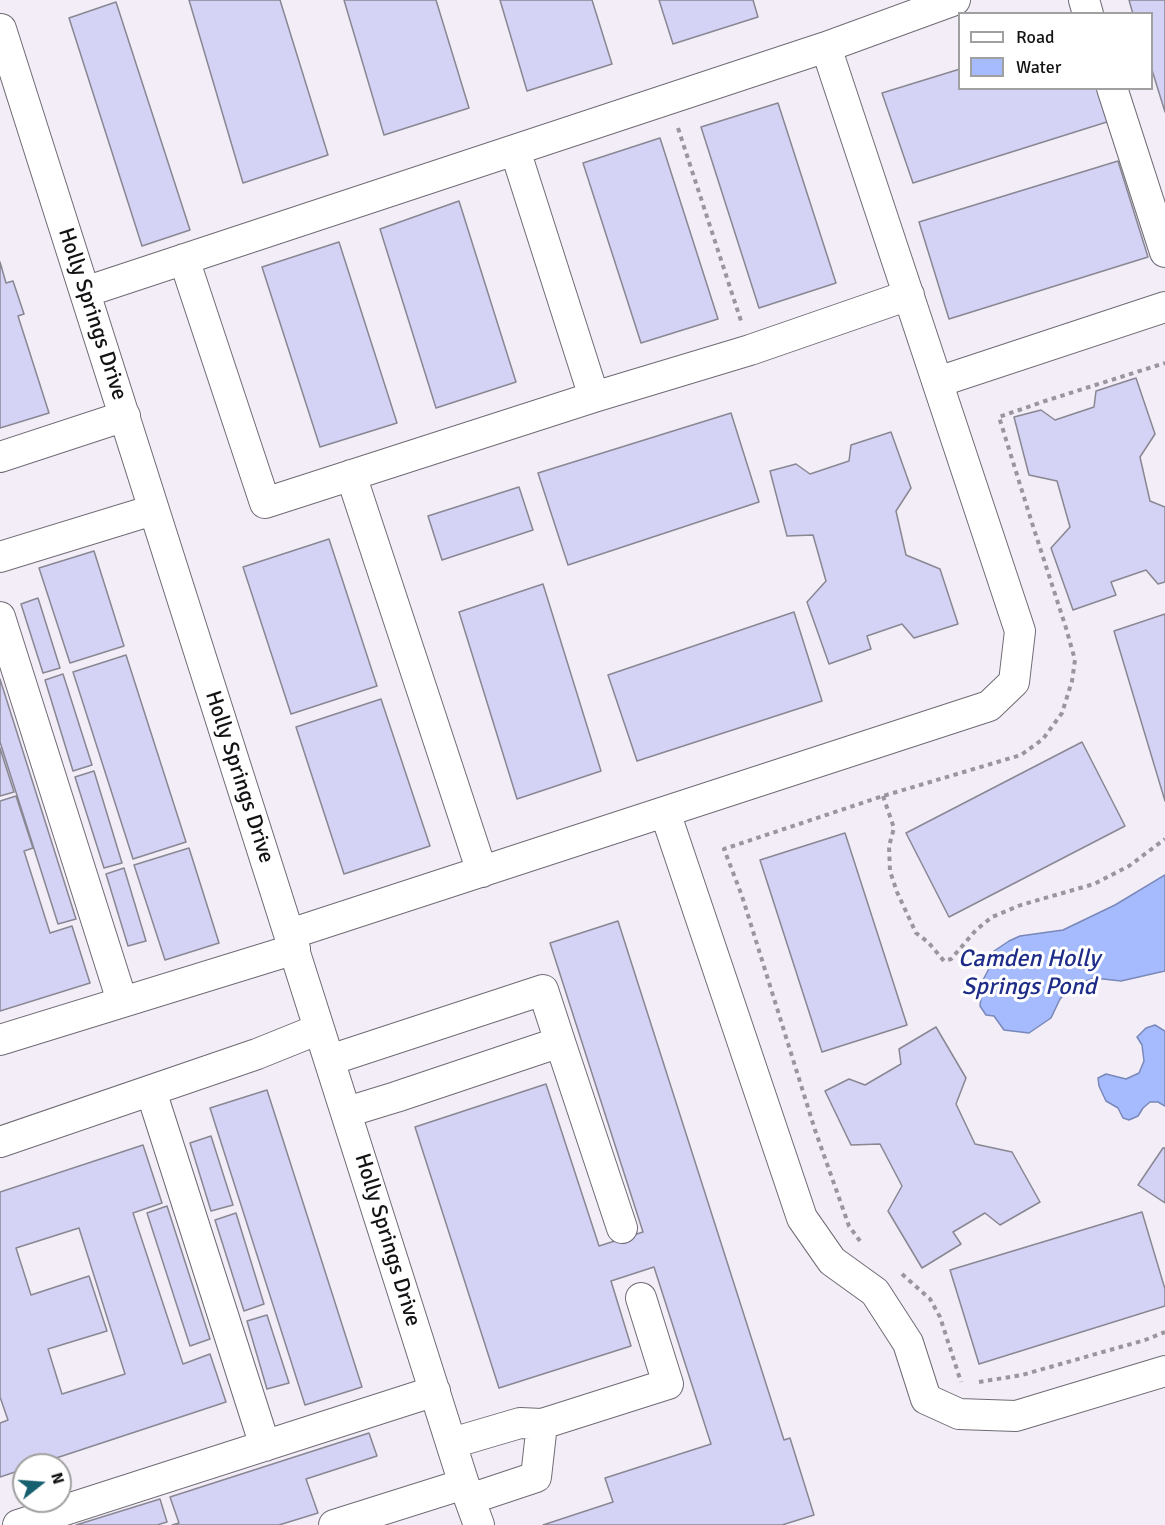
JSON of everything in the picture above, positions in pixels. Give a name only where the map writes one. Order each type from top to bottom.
[{"type":"street","points":[[85,292],[826,47],[955,0]]},
{"type":"street","name":"Holly Springs Drive","points":[[1,29],[6,69],[85,292],[471,1502]]},
{"type":"street","points":[[0,1040],[232,968],[367,909],[989,706],[1014,682],[1020,631],[826,47]]},
{"type":"street","points":[[1113,90],[1165,252]]},
{"type":"street","points":[[515,150],[594,397]]},
{"type":"street","points":[[184,259],[265,503],[594,397],[750,350],[909,295]]},
{"type":"street","points":[[938,382],[1165,307]]},
{"type":"street","points":[[0,457],[125,416]]},
{"type":"street","points":[[351,475],[482,872]]},
{"type":"street","points":[[0,557],[153,510]]},
{"type":"street","points":[[0,617],[122,1001]]},
{"type":"street","points":[[665,812],[802,1218],[832,1261],[875,1292],[908,1343],[926,1399],[959,1414],[1016,1416],[1165,1371]]},
{"type":"street","points":[[330,1060],[543,990],[622,1228]]},
{"type":"street","points":[[0,1142],[257,1054],[319,1029]]},
{"type":"street","points":[[347,1112],[560,1042]]},
{"type":"street","points":[[151,1090],[265,1446]]},
{"type":"street","points":[[452,1443],[520,1423],[542,1424],[668,1384],[641,1298]]},
{"type":"street","points":[[18,1525],[435,1391]]},
{"type":"street","points":[[334,1525],[471,1502],[536,1477],[542,1424]]},
{"type":"path","points":[[668,99],[750,350]]},
{"type":"path","points":[[868,1247],[859,1240],[849,1226],[815,1130],[742,896],[724,849],[883,796],[1021,755],[1043,739],[1062,713],[1072,681],[1075,660],[999,417],[1165,363]]},
{"type":"path","points":[[883,796],[894,828],[890,846],[890,871],[897,892],[916,933],[928,942],[944,962],[951,959],[976,930],[992,917],[1021,905],[1094,884],[1129,866],[1165,839]]},
{"type":"path","points":[[895,1269],[930,1299],[940,1317],[962,1385]]},
{"type":"path","points":[[972,1383],[1022,1375],[1145,1340],[1165,1332]]},
{"type":"water","name":"Camden Holly Springs Pond","points":[[1165,875],[1165,971],[1121,981],[1094,978],[1072,986],[1060,999],[1051,1018],[1029,1033],[1004,1030],[994,1016],[986,1015],[980,1006],[983,980],[995,957],[994,951],[1020,936],[1063,930],[1115,905]]},
{"type":"water","points":[[1155,1025],[1165,1031],[1165,1106],[1158,1102],[1150,1102],[1138,1116],[1129,1120],[1123,1118],[1118,1108],[1106,1101],[1098,1078],[1106,1074],[1126,1079],[1139,1073],[1144,1061],[1142,1045],[1137,1037],[1146,1028]]},
{"type":"building","points":[[189,0],[280,0],[328,155],[243,183]]},
{"type":"building","points":[[344,0],[436,0],[469,108],[384,135]]},
{"type":"building","points":[[500,0],[592,0],[612,64],[527,91]]},
{"type":"building","points":[[659,0],[753,0],[758,17],[673,44]]},
{"type":"building","points":[[1129,0],[1165,0],[1165,112],[1153,73],[1153,12],[1132,12]]},
{"type":"building","points":[[116,2],[190,230],[142,246],[69,18]]},
{"type":"building","points":[[958,70],[958,90],[1101,90],[1110,121],[913,183],[882,93]]},
{"type":"building","points":[[778,103],[836,283],[759,308],[701,127]]},
{"type":"building","points":[[660,138],[718,319],[641,343],[583,163]]},
{"type":"building","points":[[1118,161],[1148,257],[949,319],[919,222]]},
{"type":"building","points":[[459,201],[516,382],[436,408],[380,229]]},
{"type":"building","points":[[339,242],[397,423],[320,447],[262,267]]},
{"type":"building","points":[[0,262],[6,283],[13,281],[24,314],[18,316],[49,413],[0,428]]},
{"type":"building","points":[[1136,378],[1155,434],[1140,457],[1150,501],[1165,507],[1165,582],[1158,584],[1146,570],[1111,582],[1116,595],[1073,610],[1051,548],[1070,527],[1057,481],[1029,475],[1014,417],[1041,410],[1055,420],[1094,407],[1096,391]]},
{"type":"building","points":[[731,413],[759,502],[568,565],[538,473]]},
{"type":"building","points":[[891,432],[911,488],[896,511],[906,555],[940,569],[958,624],[914,638],[902,624],[867,636],[871,649],[829,664],[807,602],[826,581],[813,535],[787,536],[770,471],[796,464],[810,474],[849,461],[851,445]]},
{"type":"building","points":[[519,487],[533,530],[442,560],[428,516]]},
{"type":"building","points":[[329,539],[377,686],[291,714],[243,567]]},
{"type":"building","points":[[94,551],[124,646],[70,663],[39,568]]},
{"type":"building","points":[[543,584],[601,771],[517,799],[459,612]]},
{"type":"building","points":[[38,598],[60,668],[43,673],[21,604]]},
{"type":"building","points":[[794,612],[822,701],[637,761],[608,675]]},
{"type":"building","points":[[1165,614],[1165,801],[1114,631]]},
{"type":"building","points":[[126,655],[186,842],[133,859],[73,672]]},
{"type":"building","points":[[63,674],[92,765],[73,771],[45,680]]},
{"type":"building","points":[[0,679],[76,919],[58,924],[0,742]]},
{"type":"building","points":[[381,699],[430,846],[344,874],[296,727]]},
{"type":"building","points":[[1082,742],[1125,826],[949,917],[906,833]]},
{"type":"building","points":[[0,748],[14,792],[0,796]]},
{"type":"building","points":[[94,771],[122,863],[104,868],[75,777]]},
{"type":"building","points":[[16,796],[33,848],[24,851],[50,933],[72,926],[90,983],[0,1011],[0,801]]},
{"type":"building","points":[[845,833],[907,1025],[822,1052],[760,860]]},
{"type":"building","points":[[189,848],[219,943],[165,960],[134,865]]},
{"type":"building","points":[[124,868],[146,941],[128,946],[106,874]]},
{"type":"building","points":[[618,921],[784,1440],[790,1438],[814,1515],[782,1525],[543,1525],[613,1502],[605,1478],[711,1444],[654,1267],[611,1281],[631,1346],[499,1388],[415,1127],[546,1084],[599,1246],[643,1232],[550,943]]},
{"type":"building","points":[[936,1027],[966,1078],[956,1104],[975,1144],[1012,1152],[1040,1202],[1000,1225],[985,1213],[953,1232],[961,1244],[922,1268],[888,1211],[902,1186],[880,1144],[851,1145],[825,1091],[849,1079],[865,1085],[901,1064],[899,1049]]},
{"type":"building","points":[[267,1090],[362,1387],[305,1405],[210,1108]]},
{"type":"building","points":[[211,1136],[233,1205],[211,1211],[190,1143]]},
{"type":"building","points":[[143,1145],[162,1203],[133,1213],[183,1364],[210,1354],[226,1402],[71,1453],[12,1453],[12,1473],[0,1477],[0,1423],[8,1420],[0,1397],[0,1192]],"holes":[[[79,1228],[125,1374],[62,1394],[48,1349],[107,1331],[89,1276],[31,1295],[16,1248]]]},
{"type":"building","points":[[1165,1148],[1165,1203],[1138,1185]]},
{"type":"building","points":[[167,1206],[210,1339],[190,1346],[147,1213]]},
{"type":"building","points":[[1142,1212],[1165,1289],[1165,1306],[979,1364],[950,1270]]},
{"type":"building","points":[[236,1213],[264,1304],[244,1311],[215,1220]]},
{"type":"building","points":[[267,1315],[289,1383],[267,1389],[247,1321]]},
{"type":"building","points":[[369,1433],[377,1456],[306,1479],[318,1513],[279,1525],[172,1525],[179,1523],[170,1497]]},
{"type":"building","points":[[160,1499],[167,1522],[157,1525],[76,1525]]}]
